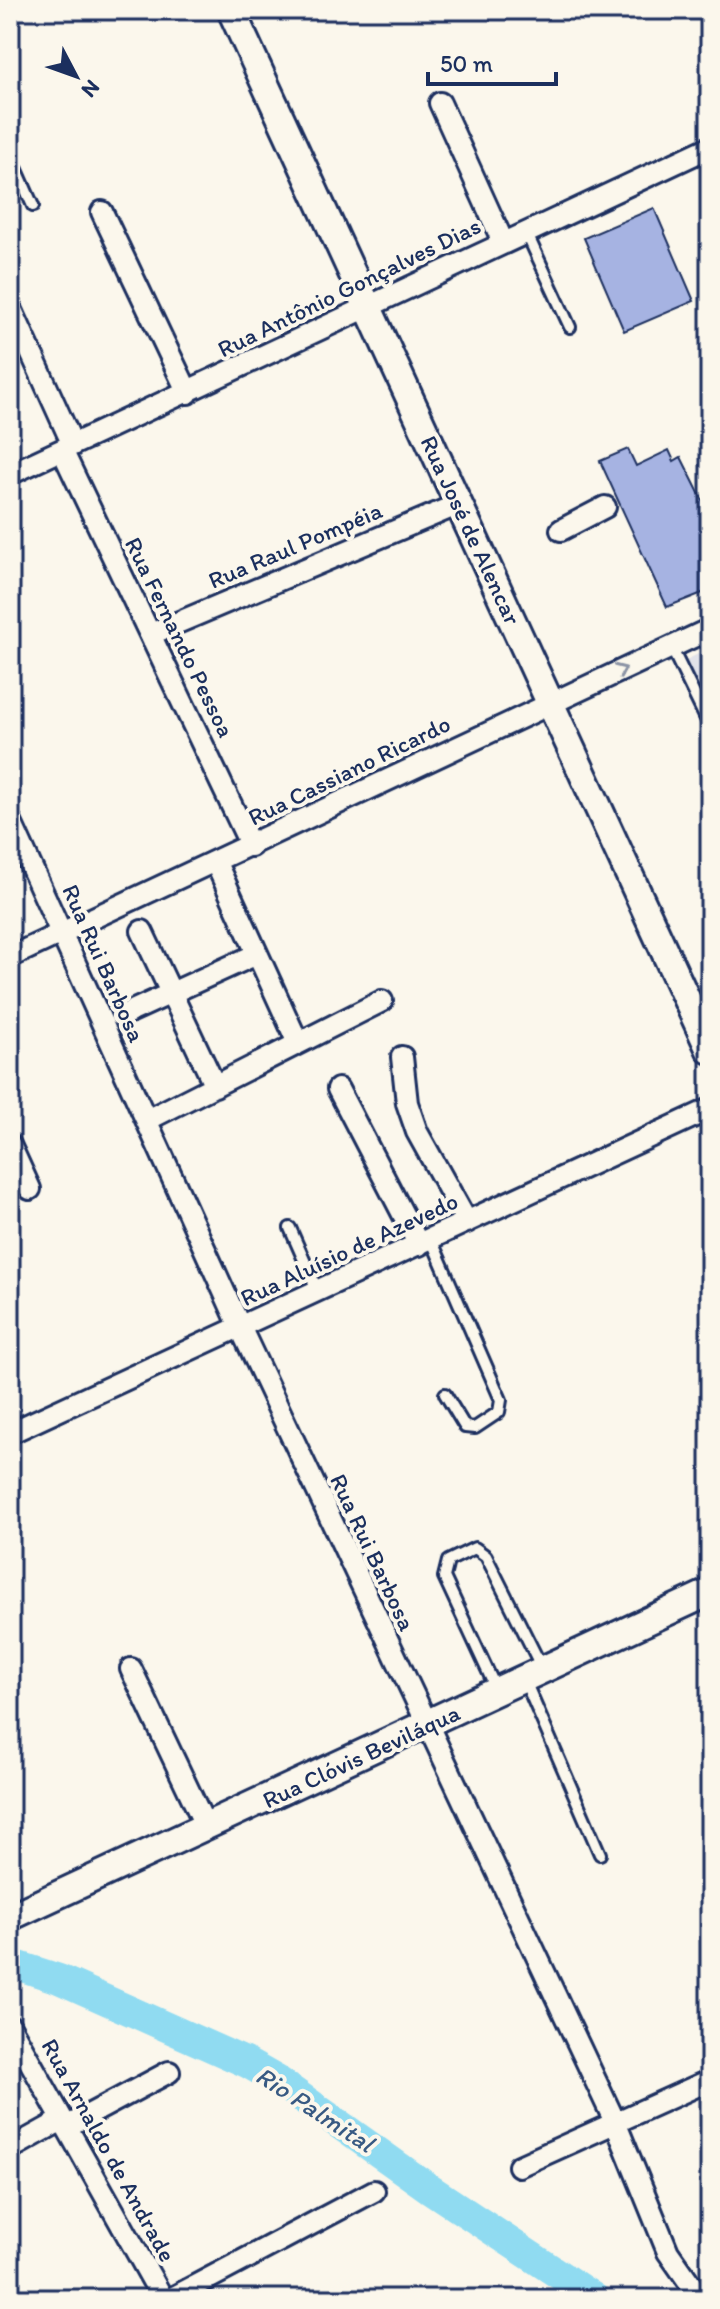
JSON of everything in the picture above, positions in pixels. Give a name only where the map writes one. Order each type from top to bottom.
[{"type":"street","name":"Rua José de Alencar","points":[[231,10],[710,1050]]},
{"type":"street","points":[[440,103],[503,242]]},
{"type":"street","name":"Rua Antônio Gonçalves Dias","points":[[10,474],[710,147]]},
{"type":"street","points":[[102,212],[188,393]]},
{"type":"street","name":"Rua Fernando Pessoa","points":[[10,306],[67,448],[251,846]]},
{"type":"street","name":"Rua Raul Pompéia","points":[[151,634],[459,504]]},
{"type":"street","points":[[561,530],[605,507]]},
{"type":"street","name":"Rua Cassiano Ricardo","points":[[10,957],[216,863],[550,701],[710,629]]},
{"type":"street","name":"Rua Rui Barbosa","points":[[10,820],[241,1329],[615,2122],[668,2252],[701,2299]]},
{"type":"street","points":[[216,863],[298,1043]]},
{"type":"street","points":[[142,931],[215,1086]]},
{"type":"street","points":[[121,1016],[257,954]]},
{"type":"street","points":[[147,1120],[382,1001]]},
{"type":"street","points":[[402,1057],[407,1103],[417,1132],[467,1222]]},
{"type":"street","points":[[338,1089],[425,1242]]},
{"type":"street","name":"Rua Aluísio de Azevedo","points":[[10,1433],[241,1329],[710,1109]]},
{"type":"street","points":[[10,1145],[30,1189]]},
{"type":"street","name":"Rua Clóvis Beviláqua","points":[[10,1913],[54,1897],[710,1592]]},
{"type":"street","points":[[131,1669],[206,1827]]},
{"type":"street","name":"Rua Arnaldo de Andrade","points":[[10,2026],[163,2299]]},
{"type":"street","points":[[10,2149],[169,2072]]},
{"type":"street","points":[[519,2166],[710,2080]]},
{"type":"street","points":[[170,2299],[374,2191]]},
{"type":"lane","points":[[10,154],[33,206]]},
{"type":"lane","points":[[526,232],[570,327]]},
{"type":"lane","points":[[671,647],[710,727]]},
{"type":"lane","points":[[290,1228],[318,1292]]},
{"type":"lane","points":[[425,1242],[501,1400],[499,1412],[475,1428],[465,1427],[445,1394]]},
{"type":"lane","points":[[498,1693],[444,1577],[448,1561],[475,1548],[486,1556],[535,1676],[600,1854]]},
{"type":"shaded area","points":[[710,648],[710,711],[686,660]]},
{"type":"building","points":[[654,208],[694,301],[624,331],[584,238]]},
{"type":"building","points":[[628,449],[636,466],[669,450],[674,461],[681,457],[710,515],[710,590],[667,607],[600,461]]},
{"type":"waterway","name":"Rio Palmital","points":[[10,1963],[59,1979],[247,2063],[277,2080],[430,2189],[596,2299]]}]
